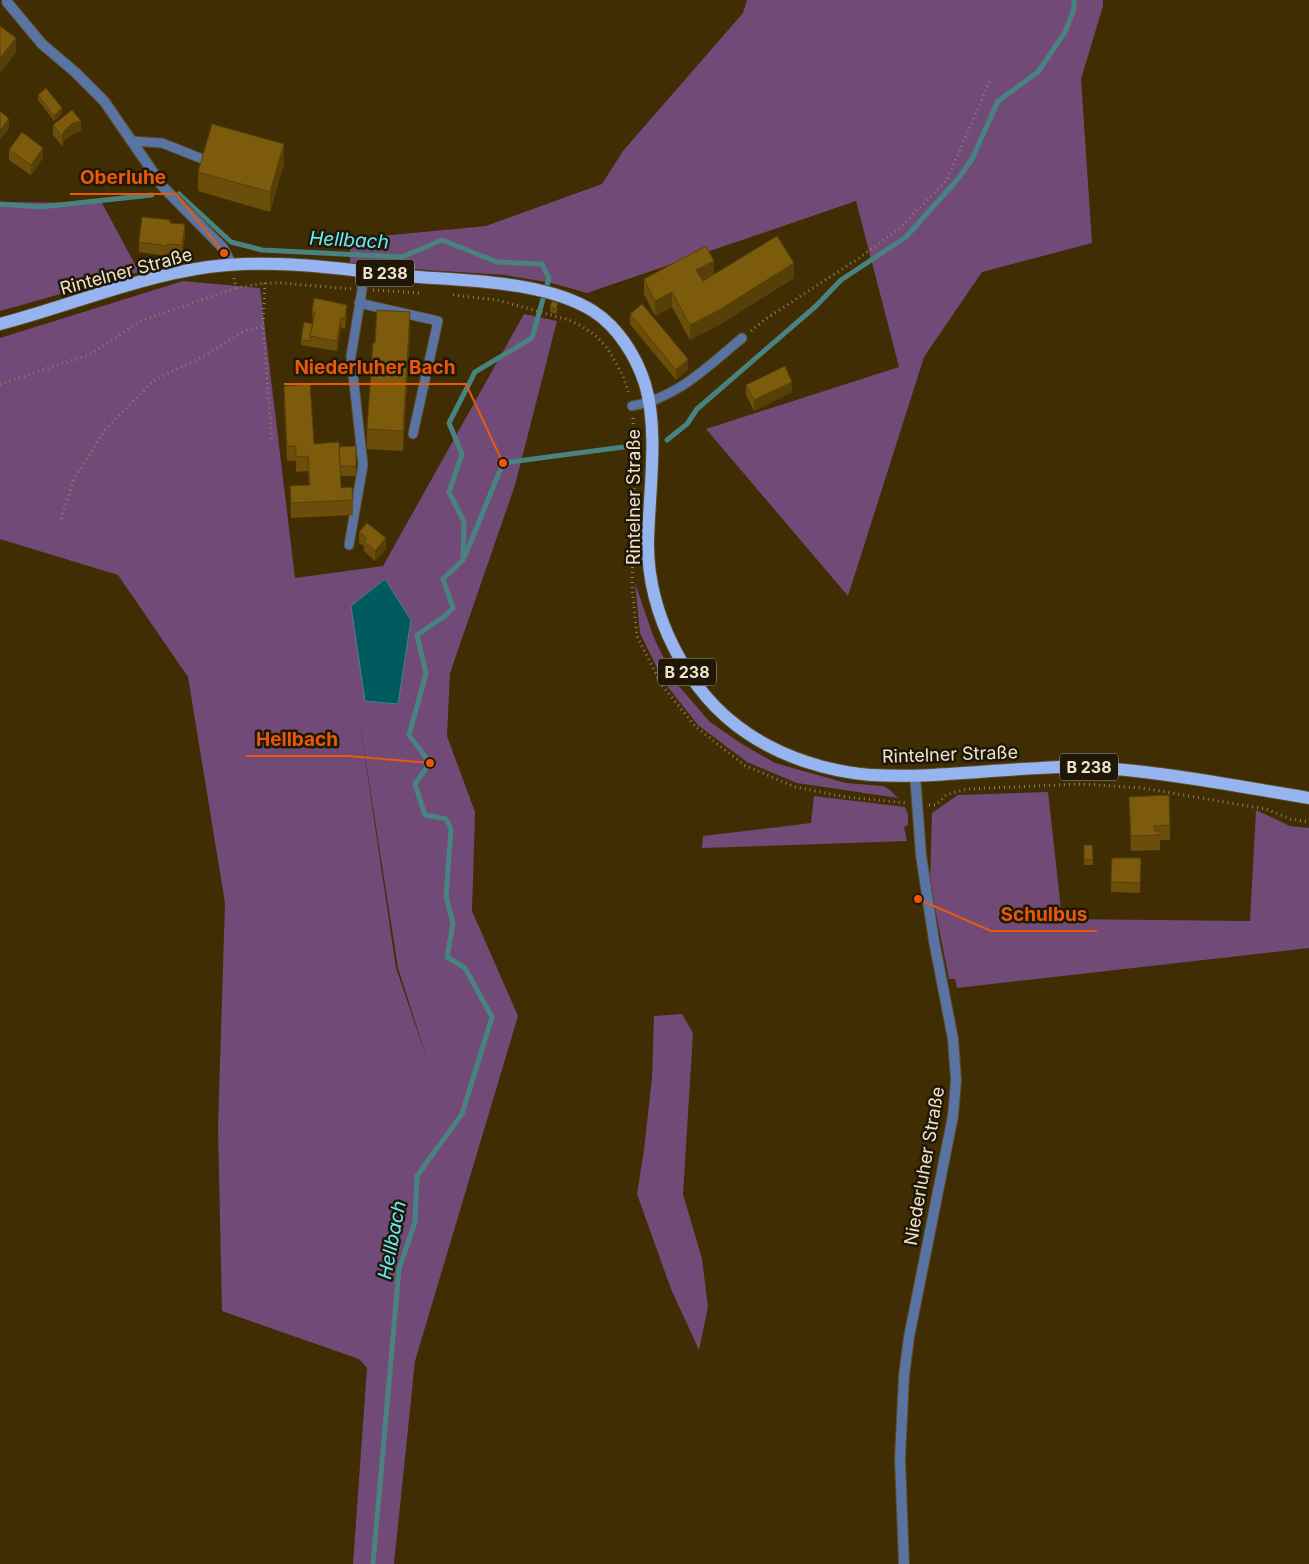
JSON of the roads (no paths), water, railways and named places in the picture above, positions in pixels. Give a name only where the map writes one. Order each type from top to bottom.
[{"type":"main road","name":"Rintelner Straße","points":[[0,324],[156,277],[231,264],[274,264],[484,282],[539,291],[557,296],[591,310],[606,321],[629,349],[638,368],[650,404],[652,460],[648,546],[653,584],[659,609],[677,654],[703,694],[720,713],[748,734],[780,752],[812,763],[846,772],[872,775],[915,775],[1081,766],[1145,772],[1309,798]]},
{"type":"street","points":[[7,2],[42,44],[75,72],[104,101],[164,188],[223,248],[231,264]]},
{"type":"street","name":"Niederluher Straße","points":[[904,1564],[900,1459],[904,1376],[914,1313],[953,1116],[956,1080],[953,1039],[934,941],[921,855],[915,775]]},
{"type":"lane","points":[[131,141],[162,143],[200,158]]},
{"type":"lane","points":[[349,545],[363,464],[351,356],[363,271]]},
{"type":"lane","points":[[359,303],[438,321],[413,434]]},
{"type":"lane","points":[[632,406],[650,404],[694,379],[742,338]]},
{"type":"water","points":[[385,579],[411,620],[398,704],[365,701],[351,606]]},
{"type":"waterway","points":[[667,440],[687,424],[697,409],[816,306],[841,280],[906,237],[957,180],[972,159],[998,101],[1038,72],[1065,32],[1074,9],[1074,0]]},
{"type":"waterway","name":"Hellbach","points":[[179,194],[231,242],[262,250],[402,257],[442,240],[497,262],[542,264],[549,278],[532,338],[475,372],[449,423],[462,454],[449,492],[464,522],[463,560],[443,579],[453,608],[417,635],[426,674],[409,735],[430,763],[415,784],[425,815],[446,819],[451,829],[446,896],[453,924],[447,957],[465,968],[492,1017],[462,1114],[417,1176],[415,1222],[399,1269],[373,1564]]},
{"type":"waterway","name":"Hellbach","points":[[0,204],[40,207],[152,195]]},
{"type":"waterway","points":[[465,556],[503,463],[631,446]]},
{"type":"place","name":"Oberluhe","points":[[224,253]]},
{"type":"place","name":"Niederluher Bach","points":[[503,463]]},
{"type":"place","name":"Hellbach","points":[[430,763]]},
{"type":"place","name":"Schulbus","points":[[918,899]]}]
